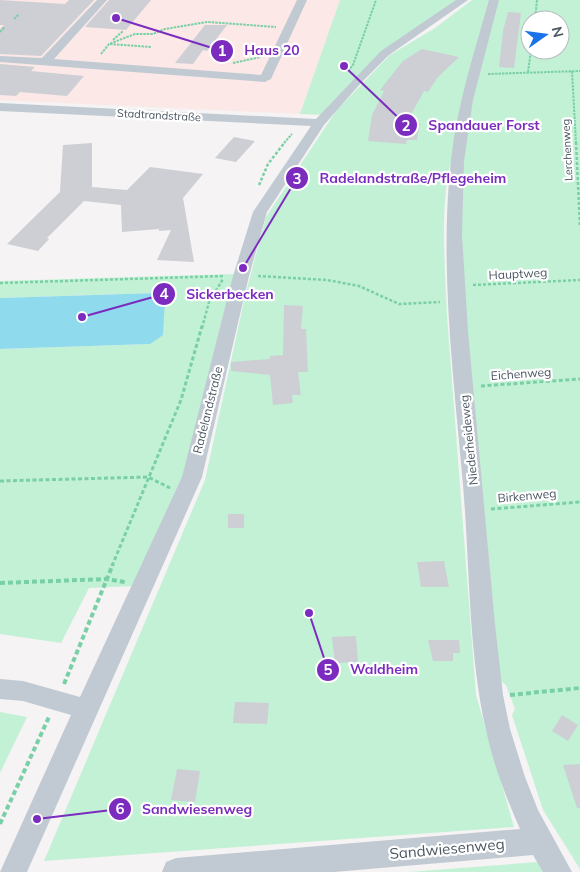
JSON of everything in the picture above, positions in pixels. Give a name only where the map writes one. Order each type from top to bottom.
[{"type":"street","points":[[32,73],[102,0]]},
{"type":"street","name":"Radelandstraße","points":[[13,872],[192,477],[231,273],[260,212],[319,123],[386,53],[463,0]]},
{"type":"street","name":"Niederheideweg","points":[[494,0],[461,120],[456,163],[452,230],[463,387],[476,510],[485,640],[492,696],[507,762],[538,841],[558,872]]},
{"type":"street","points":[[0,59],[44,62]]},
{"type":"street","name":"Stadtrandstraße","points":[[0,107],[319,123]]},
{"type":"street","points":[[0,688],[23,691],[86,709]]},
{"type":"street","name":"Sandwiesenweg","points":[[176,872],[538,841]]},
{"type":"lane","points":[[44,62],[264,79],[302,0]]},
{"type":"path","points":[[347,73],[353,65],[376,0]]},
{"type":"path","points":[[14,19],[19,14]]},
{"type":"path","points":[[109,44],[135,34],[153,34],[165,29],[207,22],[287,28]]},
{"type":"path","points":[[0,32],[5,27]]},
{"type":"path","points":[[90,66],[123,31]]},
{"type":"path","points":[[109,44],[151,47]]},
{"type":"path","points":[[528,72],[530,60]]},
{"type":"path","points":[[474,75],[580,70]]},
{"type":"path","name":"Lerchenweg","points":[[572,71],[580,228]]},
{"type":"path","points":[[258,189],[268,164],[303,122]]},
{"type":"path","points":[[0,824],[56,700],[69,676],[106,579],[181,400],[209,302],[231,273]]},
{"type":"path","name":"Hauptweg","points":[[0,283],[231,273],[327,280],[359,286],[399,304],[457,293],[580,280]]},
{"type":"path","name":"Eichenweg","points":[[463,387],[580,379]]},
{"type":"path","points":[[0,481],[148,477],[165,487],[184,493]]},
{"type":"path","name":"Birkenweg","points":[[476,510],[580,502]]},
{"type":"path","points":[[0,583],[106,579],[143,585]]},
{"type":"path","points":[[492,696],[580,688]]},
{"type":"shaded area","points":[[0,0],[340,0],[300,114],[0,100]]},
{"type":"green space","points":[[340,0],[463,0],[385,53],[325,115],[300,114]]},
{"type":"green space","points":[[472,0],[580,0],[580,869],[543,810],[512,715],[515,709],[506,685],[500,681],[452,164],[450,164],[445,202],[445,278],[476,695],[514,827],[44,861],[205,480],[246,292],[266,217],[336,111],[390,55],[435,28]]},
{"type":"green space","points":[[235,274],[186,476],[135,586],[89,588],[61,643],[0,634],[0,349],[150,344],[157,293],[0,298],[0,281]]},
{"type":"green space","points":[[0,712],[27,717],[0,773]]},
{"type":"green space","points":[[538,862],[544,872],[409,872]]},
{"type":"water","points":[[157,293],[165,299],[163,335],[150,344],[0,349],[0,298]]},
{"type":"building","points":[[0,0],[65,4],[69,0],[94,0],[41,56],[0,54],[0,29],[4,25],[0,25]]},
{"type":"building","points":[[109,0],[151,0],[126,30],[85,27]]},
{"type":"building","points":[[508,12],[520,13],[514,68],[499,67],[503,31]]},
{"type":"building","points":[[205,25],[227,25],[207,51],[203,50],[193,64],[175,63]]},
{"type":"building","points":[[422,49],[459,57],[438,77],[428,92],[424,91],[407,122],[420,123],[417,140],[407,140],[406,144],[368,141],[372,115],[384,91],[380,90],[403,61]]},
{"type":"building","points":[[0,64],[35,67],[31,71],[84,76],[67,96],[20,92],[16,96],[0,95]]},
{"type":"building","points":[[234,137],[255,141],[236,162],[215,158]]},
{"type":"building","points":[[92,143],[92,187],[127,190],[150,167],[203,174],[183,198],[194,262],[157,260],[171,230],[122,232],[121,205],[84,201],[47,238],[49,239],[38,251],[7,244],[60,192],[63,145]]},
{"type":"building","points":[[284,305],[303,306],[301,329],[306,329],[308,372],[298,372],[301,395],[292,395],[293,403],[273,405],[270,375],[231,371],[231,362],[270,359],[270,356],[283,355]]},
{"type":"building","points":[[228,514],[244,514],[244,528],[228,528]]},
{"type":"building","points":[[444,561],[449,587],[421,587],[417,562]]},
{"type":"building","points":[[356,636],[358,662],[335,663],[332,637]]},
{"type":"building","points":[[428,640],[459,640],[460,653],[453,653],[453,661],[433,661]]},
{"type":"building","points":[[235,702],[269,703],[267,724],[233,723]]},
{"type":"building","points":[[562,715],[578,725],[568,741],[552,731]]},
{"type":"building","points":[[580,764],[580,808],[577,808],[563,765]]},
{"type":"building","points":[[177,769],[200,771],[195,802],[171,800]]},
{"type":"place","name":"Haus 20","points":[[116,18]]},
{"type":"place","name":"Spandauer Forst","points":[[344,66]]},
{"type":"place","name":"Radelandstraße/Pflegeheim","points":[[243,268]]},
{"type":"place","name":"Sickerbecken","points":[[82,317]]},
{"type":"place","name":"Waldheim","points":[[309,613]]},
{"type":"place","name":"Sandwiesenweg","points":[[37,819]]}]
